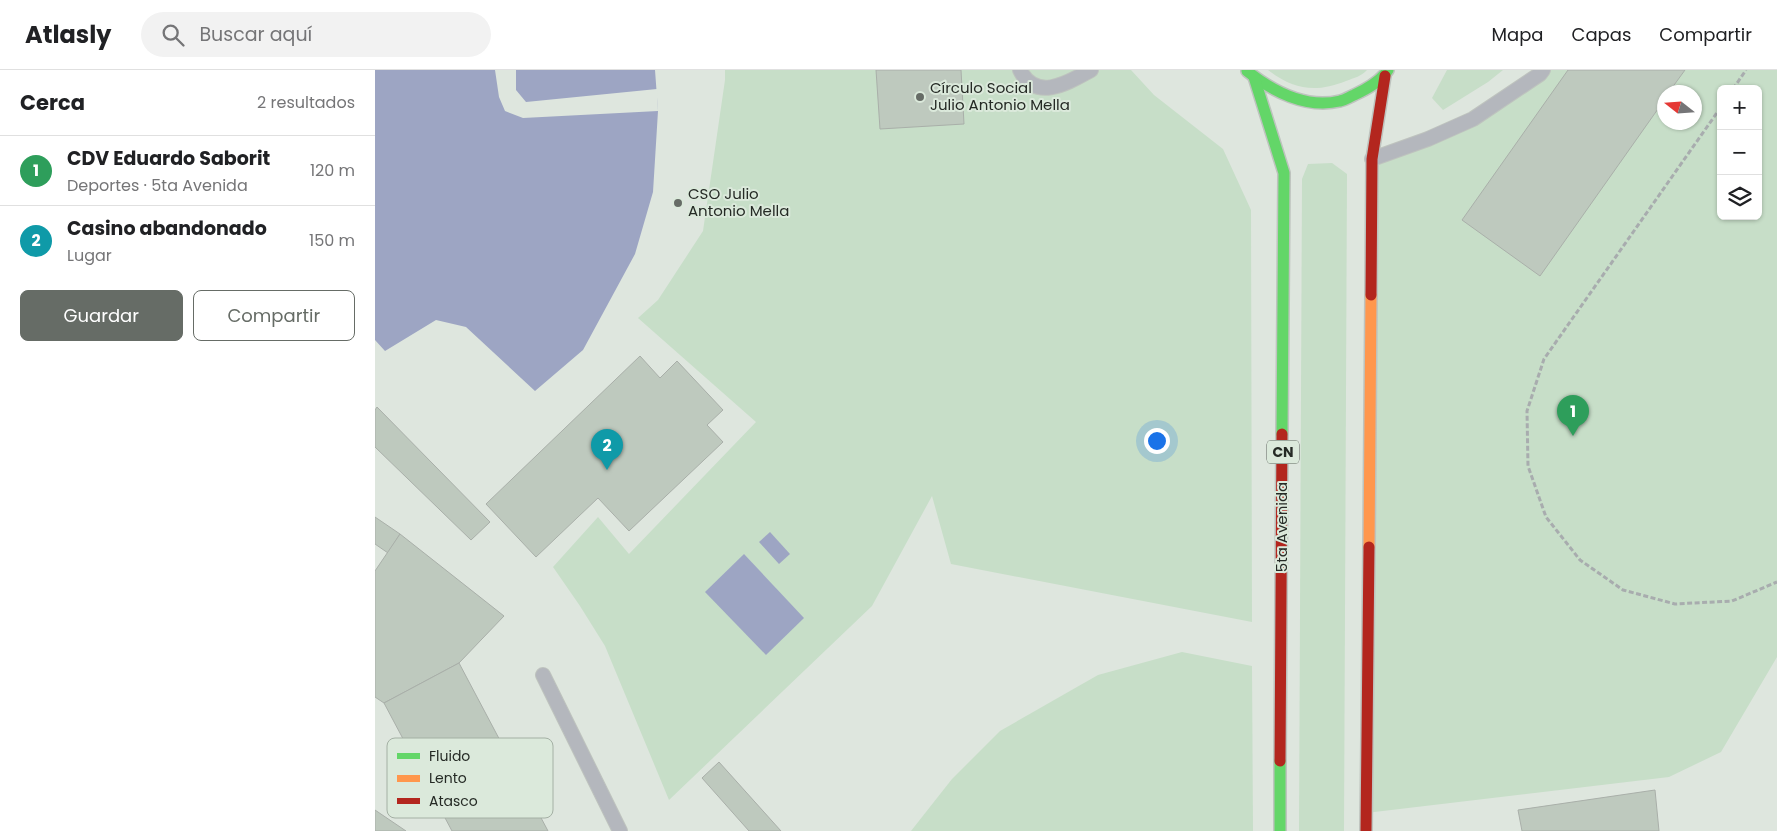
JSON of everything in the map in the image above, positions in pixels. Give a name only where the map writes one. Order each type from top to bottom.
[{"type":"highway","name":"CN","points":[[1366,831],[1372,159],[1386,73]]},
{"type":"highway","name":"CN","points":[[1250,74],[1282,94],[1314,103],[1341,100],[1365,90],[1386,73]]},
{"type":"highway","name":"5ta Avenida","points":[[1250,74],[1284,173],[1280,831]]},
{"type":"lane","points":[[1020,70],[1024,78],[1040,88],[1061,86],[1091,70]]},
{"type":"lane","points":[[1372,159],[1427,139],[1473,119],[1540,74],[1543,70]]},
{"type":"lane","points":[[543,675],[620,831]]},
{"type":"path","points":[[1736,85],[1746,70]]},
{"type":"path","points":[[1717,113],[1544,360],[1527,411],[1528,466],[1546,517],[1580,560],[1623,590],[1675,604],[1732,601],[1777,582]]},
{"type":"green space","points":[[725,70],[1131,70],[1154,95],[1223,149],[1251,210],[1252,622],[951,564],[932,496],[872,606],[669,800],[605,646],[553,567],[598,517],[629,554],[756,422],[638,318],[658,300],[703,231]]},
{"type":"green space","points":[[1268,70],[1367,70],[1358,77],[1335,85],[1305,88],[1287,82]]},
{"type":"green space","points":[[1447,70],[1503,70],[1488,82],[1443,110],[1432,98]]},
{"type":"green space","points":[[1543,70],[1777,70],[1777,657],[1721,752],[1669,777],[1366,813],[1372,159],[1428,139]]},
{"type":"green space","points":[[1332,163],[1347,174],[1344,831],[1299,831],[1302,179],[1308,164]]},
{"type":"green space","points":[[1182,652],[1252,666],[1253,831],[911,831],[952,779],[1000,731],[1098,675]]},
{"type":"water","points":[[375,70],[655,70],[658,111],[653,192],[635,254],[583,350],[535,391],[466,327],[436,320],[385,351],[375,340]]},
{"type":"water","points":[[770,532],[790,554],[779,564],[759,542]]},
{"type":"water","points":[[744,554],[804,618],[766,655],[705,592]]},
{"type":"pier","points":[[495,70],[516,70],[516,90],[526,102],[657,89],[658,111],[523,118],[505,111],[499,97]]},
{"type":"building","name":"Círculo Social Julio Antonio Mella","points":[[876,70],[961,70],[964,124],[880,129]]},
{"type":"building","points":[[1568,70],[1685,70],[1674,85],[1657,85],[1657,110],[1540,276],[1462,220]]},
{"type":"building","points":[[640,356],[660,378],[677,361],[723,410],[707,425],[723,442],[629,531],[598,498],[536,557],[486,504]]},
{"type":"building","points":[[377,407],[490,522],[471,540],[375,447],[375,410]]},
{"type":"building","points":[[375,517],[400,534],[388,553],[375,544]]},
{"type":"building","points":[[400,534],[504,616],[459,663],[384,703],[375,697],[375,571]]},
{"type":"building","points":[[459,663],[499,738],[403,738],[384,703]]},
{"type":"building","points":[[719,762],[781,831],[749,831],[702,778]]},
{"type":"building","points":[[1655,790],[1659,831],[1522,831],[1518,810]]},
{"type":"building","points":[[375,810],[406,831],[375,831]]},
{"type":"building","points":[[445,818],[541,818],[548,831],[452,831]]},
{"type":"traffic: fast","points":[[1247,71],[1267,85],[1290,97],[1327,103],[1342,101],[1364,90],[1377,82],[1388,70]]},
{"type":"traffic: fast","points":[[1254,77],[1284,173],[1282,434]]},
{"type":"traffic: fast","points":[[1280,761],[1280,831]]},
{"type":"traffic: slow","points":[[1369,547],[1371,295]]},
{"type":"traffic: jam","points":[[1371,295],[1372,159],[1385,76]]},
{"type":"traffic: jam","points":[[1280,761],[1282,434]]},
{"type":"traffic: jam","points":[[1366,831],[1369,547]]},
{"type":"place","name":"Círculo Social Julio Antonio Mella","points":[[920,97]]},
{"type":"place","name":"CSO Julio Antonio Mella","points":[[678,203]]},
{"type":"place","name":"CDV Eduardo Saborit","points":[[1573,436]]},
{"type":"place","name":"Casino abandonado","points":[[607,470]]}]
